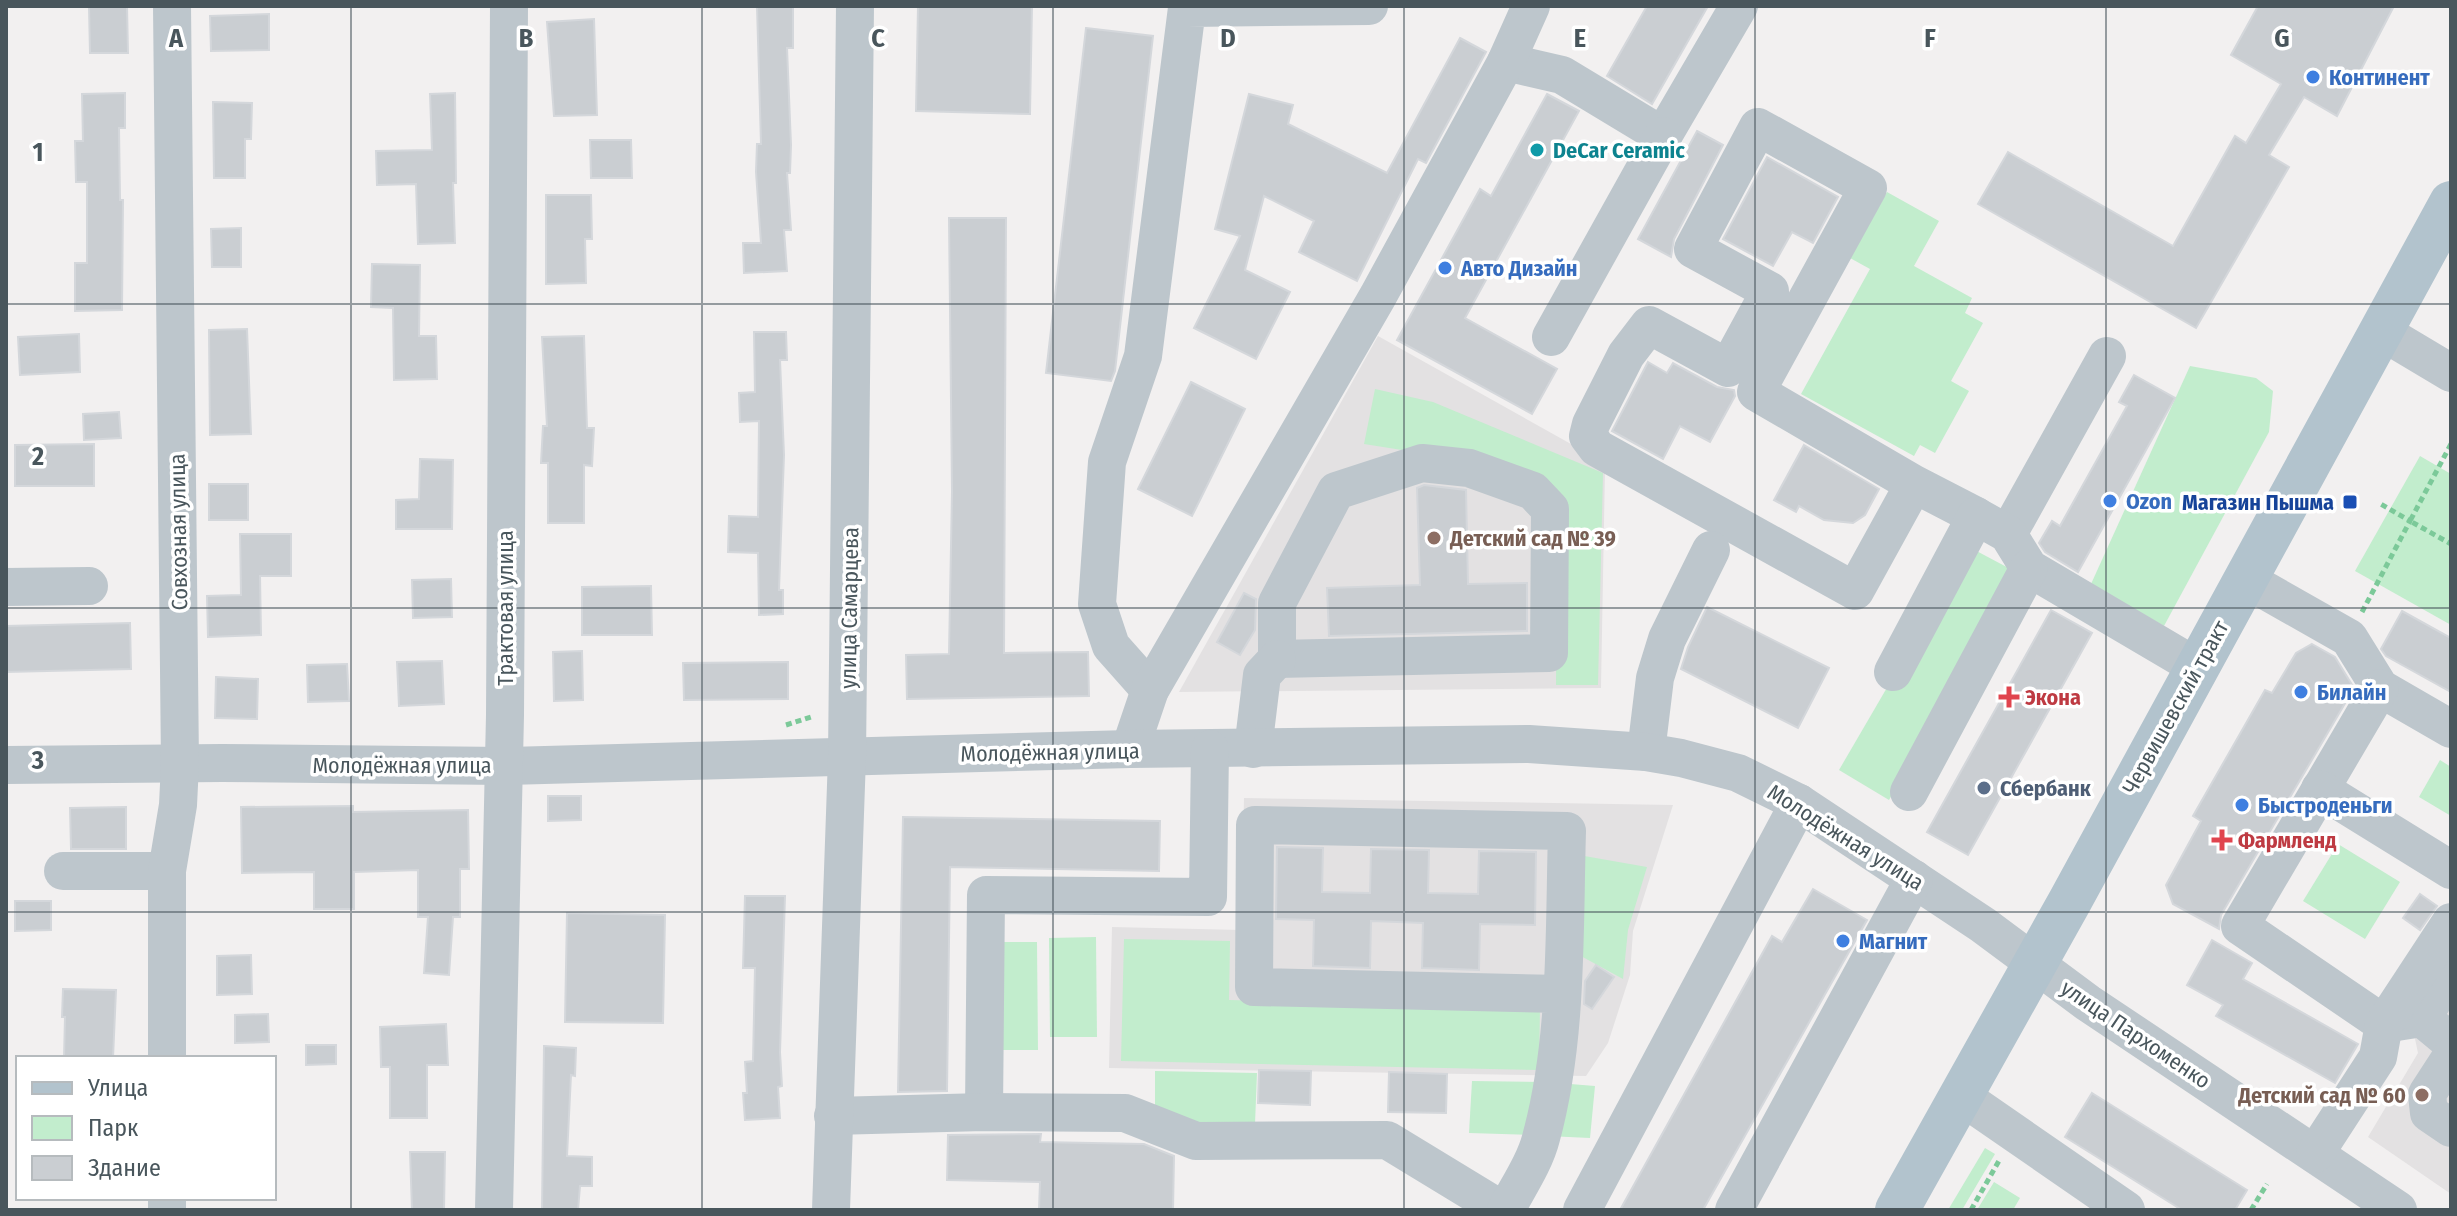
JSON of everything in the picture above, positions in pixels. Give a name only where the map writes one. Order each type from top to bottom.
[{"type":"main road","name":"Червишевский тракт","points":[[1897,1210],[2451,203]]},
{"type":"street","name":"Совхозная улица","points":[[167,1056],[167,871],[178,805],[180,764],[172,6]]},
{"type":"street","name":"Трактовая улица","points":[[494,1210],[504,766],[509,6]]},
{"type":"street","name":"улица Самарцева","points":[[831,1210],[847,757],[855,6]]},
{"type":"street","points":[[1150,690],[1111,646],[1097,604],[1107,462],[1143,356],[1187,8],[1369,6]]},
{"type":"street","points":[[1130,749],[1150,690],[1378,296],[1506,62],[1531,6]]},
{"type":"street","points":[[1551,337],[1739,6]]},
{"type":"street","points":[[1506,62],[1562,75],[1663,136]]},
{"type":"street","points":[[1914,484],[1855,591],[1597,448],[1588,436],[1626,355],[1649,325],[1728,368],[1770,291],[1693,249],[1758,127],[1868,188],[1756,392],[1914,484],[1992,525],[2029,568],[2197,667]]},
{"type":"street","points":[[2379,330],[2451,373]]},
{"type":"street","points":[[1893,672],[2107,356]]},
{"type":"street","points":[[1253,749],[1262,675],[1277,659],[1277,603],[1336,491],[1422,463],[1482,472],[1533,491],[1550,509],[1549,653],[1277,659]]},
{"type":"street","points":[[1646,752],[1655,678],[1667,639],[1711,550]]},
{"type":"street","points":[[1909,792],[2029,568]]},
{"type":"street","points":[[2245,579],[2349,638],[2380,688],[2451,729]]},
{"type":"street","points":[[6,587],[89,586]]},
{"type":"street","points":[[2380,688],[2240,926],[2384,1024],[2422,1018],[2451,1042]]},
{"type":"street","name":"Молодёжная улица","points":[[6,765],[504,766],[1130,749],[1529,744],[1646,752],[1738,773],[1799,803],[1983,925],[2035,964]]},
{"type":"street","points":[[984,1112],[986,895],[1208,897],[1210,749]]},
{"type":"street","points":[[2320,789],[2451,870]]},
{"type":"street","points":[[1582,1210],[1799,803]]},
{"type":"street","points":[[833,1116],[984,1112],[1125,1113],[1196,1141],[1387,1140],[1504,1210],[1541,1141],[1553,1076],[1562,994],[1567,831],[1255,825],[1254,987],[1562,994]]},
{"type":"street","points":[[63,871],[167,871]]},
{"type":"street","points":[[1734,1210],[1914,879]]},
{"type":"street","points":[[2315,1154],[2378,1057],[2384,1024],[2451,922]]},
{"type":"street","name":"улица Пархоменко","points":[[2035,964],[2088,1003],[2398,1210]]},
{"type":"street","points":[[2422,1018],[2451,972]]},
{"type":"street","points":[[2451,1057],[2427,1094],[2429,1113],[2451,1128]]},
{"type":"street","points":[[1961,1096],[2126,1210]]},
{"type":"path","points":[[2349,638],[2451,444]]},
{"type":"path","points":[[2379,503],[2451,544]]},
{"type":"path","points":[[1971,1210],[2015,1133]]},
{"type":"path","points":[[2251,1210],[2267,1184]]},
{"type":"shaded area","name":"Детский сад № 39","points":[[1378,336],[1571,444],[1605,469],[1601,688],[1179,692]]},
{"type":"shaded area","points":[[1244,798],[1673,805],[1633,931],[1630,975],[1608,1043],[1586,1076],[1109,1068],[1112,927],[1241,930]]},
{"type":"shaded area","name":"Детский сад № 60","points":[[2451,949],[2451,1194],[2368,1137],[2418,1053],[2409,1010]]},
{"type":"green space","points":[[1887,192],[1939,221],[1914,266],[1972,298],[1965,313],[1983,323],[1951,381],[1969,391],[1935,453],[1920,445],[1914,456],[1801,394],[1870,269],[1850,258]]},
{"type":"green space","points":[[2190,366],[2256,378],[2273,391],[2269,432],[2164,626],[2091,584]]},
{"type":"green space","points":[[1375,389],[1433,402],[1603,473],[1598,685],[1556,685],[1557,508],[1478,462],[1364,444]]},
{"type":"green space","points":[[2420,456],[2451,474],[2451,625],[2355,571]]},
{"type":"green space","points":[[1969,547],[2018,573],[1889,800],[1839,770]]},
{"type":"green space","points":[[2440,760],[2451,767],[2451,816],[2419,797]]},
{"type":"green space","points":[[2338,844],[2400,882],[2365,939],[2303,901]]},
{"type":"green space","points":[[1573,854],[1647,867],[1628,930],[1623,979],[1568,949]]},
{"type":"green space","points":[[1096,937],[1097,1037],[1050,1037],[1049,938]]},
{"type":"green space","points":[[1124,939],[1230,941],[1229,1000],[1540,1007],[1539,1070],[1121,1061]]},
{"type":"green space","points":[[999,942],[1037,942],[1038,1050],[1000,1050]]},
{"type":"green space","points":[[1155,1071],[1257,1073],[1255,1124],[1166,1122],[1155,1117]]},
{"type":"green space","points":[[1472,1081],[1545,1082],[1535,1135],[1469,1133]]},
{"type":"green space","points":[[1558,1083],[1595,1086],[1590,1138],[1547,1136]]},
{"type":"green space","points":[[1985,1148],[1995,1154],[1962,1210],[1948,1210]]},
{"type":"green space","points":[[1994,1182],[2020,1198],[2013,1210],[1977,1210]]},
{"type":"building","points":[[89,6],[127,6],[128,53],[90,53]]},
{"type":"building","points":[[757,6],[793,6],[793,48],[787,48],[791,145],[790,173],[787,173],[791,230],[784,230],[787,271],[744,273],[743,243],[761,243],[756,172],[757,144],[761,144]]},
{"type":"building","points":[[918,6],[1032,6],[1030,114],[916,111]]},
{"type":"building","points":[[1647,6],[1708,6],[1652,104],[1607,76]]},
{"type":"building","points":[[2258,6],[2394,6],[2337,116],[2304,97],[2269,155],[2289,167],[2196,328],[1978,204],[2008,152],[2173,246],[2235,136],[2246,143],[2281,84],[2231,55]]},
{"type":"building","points":[[269,14],[269,50],[211,51],[210,16]]},
{"type":"building","points":[[594,19],[597,115],[554,116],[547,22]]},
{"type":"building","points":[[1086,28],[1153,36],[1115,371],[1111,381],[1046,373]]},
{"type":"building","points":[[1460,38],[1486,52],[1426,163],[1418,159],[1357,281],[1299,252],[1314,221],[1264,196],[1245,270],[1290,292],[1256,359],[1194,328],[1240,236],[1215,229],[1249,94],[1293,105],[1288,124],[1387,173]]},
{"type":"building","points":[[125,93],[125,128],[119,128],[120,200],[123,200],[122,310],[75,311],[75,263],[87,263],[87,182],[76,182],[75,141],[83,141],[82,94]]},
{"type":"building","points":[[455,93],[455,243],[418,244],[416,184],[377,185],[376,151],[432,150],[430,94]]},
{"type":"building","points":[[1547,94],[1579,111],[1465,318],[1557,369],[1532,414],[1397,340],[1480,189],[1491,196]]},
{"type":"building","points":[[213,102],[252,103],[251,139],[245,139],[245,178],[214,178]]},
{"type":"building","points":[[1697,131],[1723,145],[1674,239],[1671,257],[1638,239]]},
{"type":"building","points":[[590,140],[631,140],[632,178],[591,178]]},
{"type":"building","points":[[1767,157],[1838,197],[1813,243],[1792,232],[1773,266],[1723,239]]},
{"type":"building","points":[[546,195],[591,195],[592,239],[585,239],[586,283],[546,284]]},
{"type":"building","points":[[949,218],[1006,218],[1004,653],[1088,652],[1089,696],[907,699],[906,655],[949,654],[952,492]]},
{"type":"building","points":[[241,228],[241,267],[212,267],[211,229]]},
{"type":"building","points":[[372,264],[420,265],[419,336],[436,336],[437,379],[394,380],[393,308],[371,307]]},
{"type":"building","points":[[247,329],[251,434],[210,435],[209,330]]},
{"type":"building","points":[[754,332],[786,332],[787,360],[780,360],[784,455],[779,590],[783,590],[783,614],[759,615],[758,553],[728,552],[729,516],[758,517],[759,421],[740,422],[739,393],[755,392]]},
{"type":"building","points":[[79,334],[80,372],[20,375],[18,337]]},
{"type":"building","points":[[584,336],[587,428],[594,428],[592,466],[584,465],[584,523],[548,523],[548,463],[541,463],[543,426],[547,426],[542,337]]},
{"type":"building","points":[[1648,362],[1667,373],[1673,363],[1717,387],[1734,390],[1735,396],[1710,442],[1680,426],[1663,459],[1612,431]]},
{"type":"building","points":[[2134,375],[2175,398],[2078,572],[2045,552],[2039,543],[2052,521],[2060,526],[2127,406],[2119,402]]},
{"type":"building","points":[[1191,382],[1245,409],[1192,516],[1138,489]]},
{"type":"building","points":[[119,412],[121,438],[84,440],[83,414]]},
{"type":"building","points":[[94,444],[94,486],[15,486],[15,445]]},
{"type":"building","points":[[1804,445],[1879,489],[1865,515],[1853,523],[1824,520],[1799,506],[1796,512],[1774,500]]},
{"type":"building","points":[[420,459],[453,460],[452,529],[396,529],[396,500],[419,499]]},
{"type":"building","points":[[209,484],[248,484],[248,520],[209,520]]},
{"type":"building","points":[[1424,485],[1466,490],[1468,584],[1527,583],[1527,631],[1329,636],[1327,588],[1420,585],[1417,488]]},
{"type":"building","points":[[240,534],[291,534],[291,576],[260,576],[261,635],[208,637],[207,596],[241,595]]},
{"type":"building","points":[[451,579],[452,617],[413,618],[412,580]]},
{"type":"building","points":[[651,586],[652,635],[582,635],[582,587]]},
{"type":"building","points":[[1244,593],[1256,599],[1255,630],[1240,655],[1217,642]]},
{"type":"building","points":[[1707,607],[1829,668],[1798,728],[1681,669]]},
{"type":"building","points":[[2051,610],[2092,633],[1968,855],[1927,832]]},
{"type":"building","points":[[2402,611],[2451,638],[2451,692],[2386,656],[2381,649]]},
{"type":"building","points":[[130,623],[131,669],[6,672],[6,626]]},
{"type":"building","points":[[2312,644],[2335,657],[2354,688],[2221,915],[2219,929],[2173,904],[2166,885],[2201,821],[2193,816],[2265,690],[2272,693],[2296,653]]},
{"type":"building","points":[[582,651],[583,700],[554,701],[553,652]]},
{"type":"building","points":[[442,661],[444,704],[399,706],[397,662]]},
{"type":"building","points":[[788,662],[788,699],[684,700],[683,663]]},
{"type":"building","points":[[347,664],[349,701],[308,702],[307,665]]},
{"type":"building","points":[[216,677],[258,679],[257,719],[215,718]]},
{"type":"building","points":[[548,796],[581,796],[581,820],[548,821]]},
{"type":"building","points":[[353,806],[353,812],[468,810],[469,869],[460,869],[460,917],[453,917],[449,975],[424,973],[428,917],[418,917],[418,870],[354,872],[354,909],[314,909],[314,872],[242,873],[241,807]]},
{"type":"building","points":[[126,807],[126,849],[71,849],[70,808]]},
{"type":"building","points":[[903,817],[1160,821],[1159,871],[950,867],[947,1091],[898,1092]]},
{"type":"building","points":[[1277,847],[1323,848],[1322,892],[1370,893],[1371,849],[1429,850],[1428,893],[1478,894],[1479,851],[1536,852],[1535,925],[1480,924],[1479,970],[1422,968],[1423,923],[1371,921],[1370,968],[1313,966],[1314,920],[1276,919]]},
{"type":"building","points":[[1813,889],[1867,920],[1703,1210],[1620,1210],[1772,936],[1782,942]]},
{"type":"building","points":[[2420,894],[2437,906],[2420,930],[2403,918]]},
{"type":"building","points":[[745,896],[785,896],[780,1052],[782,1086],[778,1087],[780,1118],[745,1120],[745,1062],[753,1061],[755,968],[743,968]]},
{"type":"building","points":[[15,901],[51,901],[51,930],[15,931]]},
{"type":"building","points":[[567,913],[665,915],[663,1023],[565,1022]]},
{"type":"building","points":[[2212,940],[2252,963],[2243,979],[2358,1044],[2335,1083],[2216,1016],[2223,1005],[2187,985]]},
{"type":"building","points":[[251,955],[252,994],[217,995],[217,956]]},
{"type":"building","points":[[1596,965],[1614,977],[1592,1009],[1584,1004],[1585,981]]},
{"type":"building","points":[[63,989],[116,990],[113,1056],[64,1056],[65,1017],[62,1017]]},
{"type":"building","points":[[268,1014],[269,1042],[235,1043],[235,1015]]},
{"type":"building","points":[[446,1024],[448,1065],[427,1065],[427,1118],[390,1118],[390,1067],[381,1067],[380,1027]]},
{"type":"building","points":[[306,1045],[336,1045],[336,1064],[306,1065]]},
{"type":"building","points":[[544,1046],[576,1048],[575,1076],[571,1075],[567,1156],[592,1157],[592,1186],[580,1186],[578,1210],[542,1210]]},
{"type":"building","points":[[1259,1070],[1311,1071],[1310,1105],[1258,1103]]},
{"type":"building","points":[[1389,1072],[1447,1074],[1446,1113],[1388,1112]]},
{"type":"building","points":[[2092,1093],[2247,1190],[2235,1210],[2182,1210],[2065,1137]]},
{"type":"building","points":[[1041,1134],[1040,1142],[1144,1144],[1174,1156],[1173,1210],[1039,1210],[1040,1182],[947,1180],[948,1135]]},
{"type":"building","points":[[410,1152],[445,1152],[444,1210],[412,1210]]},
{"type":"place","name":"Континент","points":[[2313,77]]},
{"type":"place","name":"DeCar Ceramic","points":[[1537,150]]},
{"type":"place","name":"Авто Дизайн","points":[[1445,268]]},
{"type":"place","name":"Ozon","points":[[2110,501]]},
{"type":"place","name":"Магазин Пышма","points":[[2350,502]]},
{"type":"place","name":"Детский сад № 39","points":[[1434,538]]},
{"type":"place","name":"Билайн","points":[[2301,692]]},
{"type":"place","name":"Экона","points":[[2009,697]]},
{"type":"place","name":"Сбербанк","points":[[1984,788]]},
{"type":"place","name":"Быстроденьги","points":[[2242,805]]},
{"type":"place","name":"Фармленд","points":[[2222,840]]},
{"type":"place","name":"Магнит","points":[[1843,941]]},
{"type":"place","name":"Детский сад № 60","points":[[2422,1095]]}]
